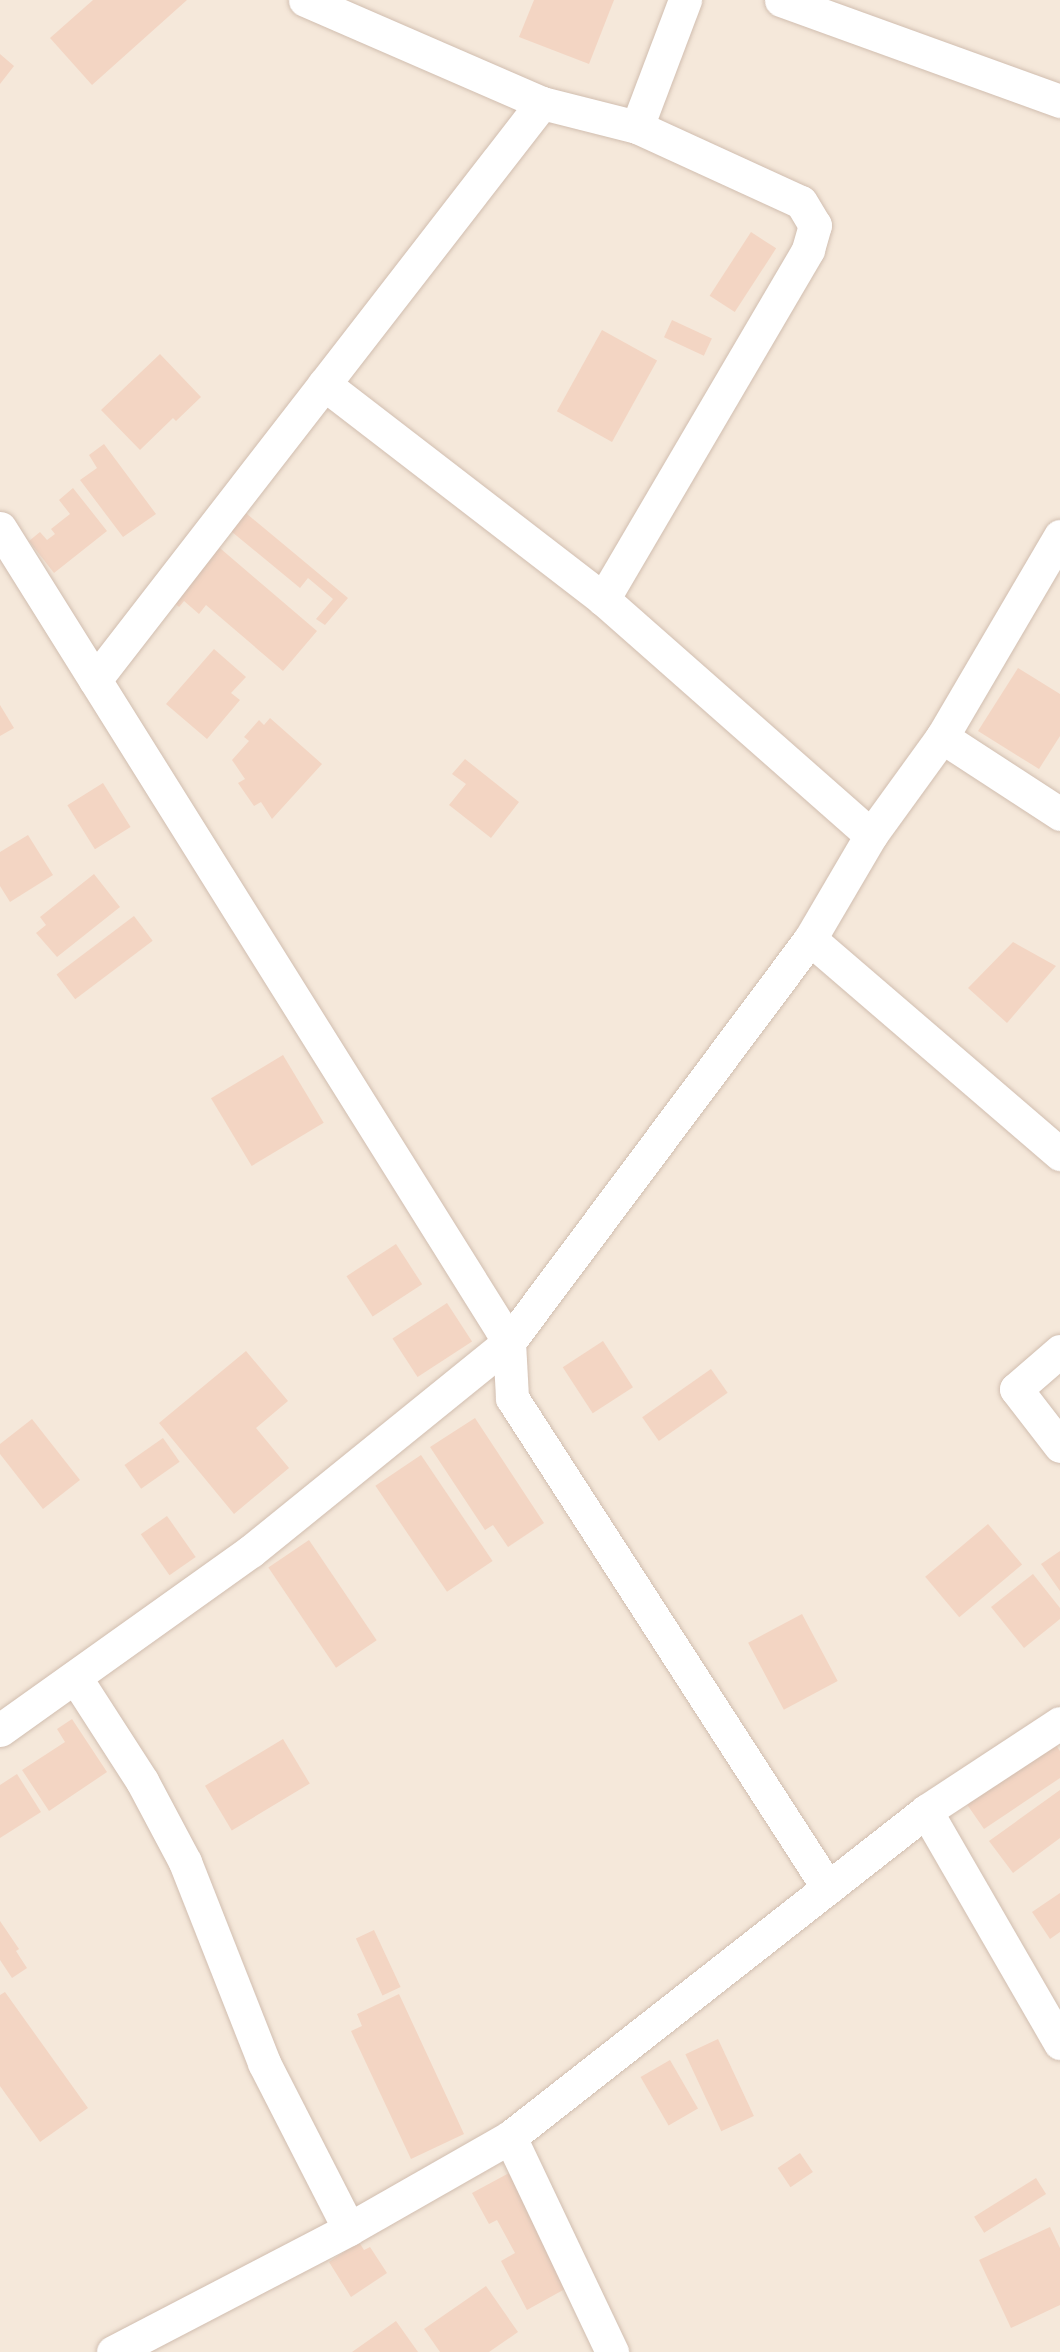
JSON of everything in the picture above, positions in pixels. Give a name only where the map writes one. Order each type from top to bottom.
[{"type":"street","points":[[304,0],[542,103],[637,127],[801,202],[815,225],[808,250],[603,599]]},
{"type":"street","points":[[637,127],[685,0]]},
{"type":"street","points":[[781,0],[1060,101]]},
{"type":"street","points":[[95,680],[542,103]]},
{"type":"street","points":[[324,384],[603,599],[871,835]]},
{"type":"street","points":[[0,1731],[251,1551],[509,1342],[810,939],[871,835],[942,737],[1060,536]]},
{"type":"street","points":[[3,538],[95,680],[509,1342],[512,1398],[828,1888]]},
{"type":"street","points":[[942,737],[1060,814]]},
{"type":"street","points":[[810,939],[1060,1154]]},
{"type":"street","points":[[1060,1351],[1016,1389],[1060,1446]]},
{"type":"street","points":[[75,1677],[142,1781],[185,1862],[264,2063],[349,2229]]},
{"type":"street","points":[[113,2352],[349,2229],[510,2138],[926,1811],[1060,1723]]},
{"type":"street","points":[[926,1811],[1060,2043]]},
{"type":"street","points":[[510,2138],[612,2352]]},
{"type":"shaded area","points":[[0,0],[1060,0],[1060,2352],[0,2352]]},
{"type":"building","points":[[93,0],[187,0],[92,85],[50,38]]},
{"type":"building","points":[[534,0],[614,0],[589,64],[519,37]]},
{"type":"building","points":[[0,54],[14,66],[0,84]]},
{"type":"building","points":[[751,232],[776,248],[735,312],[710,296]]},
{"type":"building","points":[[672,320],[712,339],[704,356],[664,337]]},
{"type":"building","points":[[602,330],[657,361],[612,442],[557,411]]},
{"type":"building","points":[[160,354],[201,397],[176,421],[173,418],[140,450],[101,410]]},
{"type":"building","points":[[104,444],[156,514],[123,537],[80,480],[97,468],[89,455]]},
{"type":"building","points":[[73,488],[107,531],[54,573],[29,541],[40,532],[47,540],[55,534],[51,529],[70,514],[59,500]]},
{"type":"building","points":[[241,509],[348,598],[325,625],[316,619],[333,599],[308,578],[300,588],[226,527]]},
{"type":"building","points":[[214,543],[317,631],[283,671],[206,605],[199,614],[184,601],[179,607],[167,596]]},
{"type":"building","points":[[214,649],[246,677],[231,693],[240,700],[207,739],[166,704]]},
{"type":"building","points":[[1018,668],[1060,694],[1060,736],[1039,769],[978,731]]},
{"type":"building","points":[[0,705],[14,728],[0,736]]},
{"type":"building","points":[[270,718],[322,764],[272,819],[261,802],[254,806],[238,783],[245,779],[232,760],[249,741],[244,737],[259,720],[264,725]]},
{"type":"building","points":[[465,759],[519,802],[491,838],[449,805],[466,784],[452,774]]},
{"type":"building","points":[[103,783],[131,827],[95,849],[67,805]]},
{"type":"building","points":[[28,835],[53,875],[10,902],[0,886],[0,852]]},
{"type":"building","points":[[94,874],[120,907],[57,957],[36,933],[46,925],[40,917]]},
{"type":"building","points":[[134,916],[153,941],[75,999],[57,974]]},
{"type":"building","points":[[1013,942],[1056,966],[1007,1023],[968,988]]},
{"type":"building","points":[[283,1055],[324,1123],[252,1166],[211,1098]]},
{"type":"building","points":[[396,1244],[422,1284],[373,1316],[347,1276]]},
{"type":"building","points":[[447,1303],[472,1342],[418,1377],[392,1338]]},
{"type":"building","points":[[603,1341],[633,1387],[593,1413],[563,1367]]},
{"type":"building","points":[[246,1351],[288,1401],[256,1428],[289,1468],[234,1514],[159,1423]]},
{"type":"building","points":[[711,1369],[728,1393],[659,1441],[642,1417]]},
{"type":"building","points":[[475,1418],[544,1523],[508,1547],[493,1525],[485,1530],[430,1447]]},
{"type":"building","points":[[32,1419],[80,1480],[43,1509],[0,1454],[0,1444]]},
{"type":"building","points":[[163,1438],[180,1462],[141,1489],[124,1465]]},
{"type":"building","points":[[421,1455],[493,1561],[447,1592],[375,1486]]},
{"type":"building","points":[[167,1516],[196,1557],[169,1575],[141,1534]]},
{"type":"building","points":[[988,1524],[1022,1565],[959,1617],[925,1577]]},
{"type":"building","points":[[309,1540],[377,1640],[336,1668],[268,1567]]},
{"type":"building","points":[[1060,1551],[1060,1591],[1041,1564]]},
{"type":"building","points":[[1033,1574],[1060,1608],[1060,1619],[1024,1648],[991,1607]]},
{"type":"building","points":[[802,1614],[838,1681],[784,1710],[748,1643]]},
{"type":"building","points":[[72,1719],[107,1772],[49,1811],[22,1770],[65,1742],[57,1729]]},
{"type":"building","points":[[283,1739],[310,1784],[232,1830],[205,1786]]},
{"type":"building","points":[[1054,1742],[1060,1751],[1060,1778],[984,1829],[966,1803]]},
{"type":"building","points":[[17,1774],[41,1812],[0,1838],[0,1785]]},
{"type":"building","points":[[1060,1790],[1060,1838],[1013,1873],[989,1841]]},
{"type":"building","points":[[1060,1893],[1060,1932],[1050,1939],[1032,1912]]},
{"type":"building","points":[[0,1921],[19,1949],[16,1951],[27,1968],[12,1978],[0,1960]]},
{"type":"building","points":[[374,1930],[401,1987],[382,1996],[356,1938]]},
{"type":"building","points":[[5,1992],[88,2108],[40,2142],[0,2086],[0,1995]]},
{"type":"building","points":[[399,1994],[464,2134],[411,2159],[351,2031],[362,2026],[357,2014]]},
{"type":"building","points":[[718,2039],[754,2116],[721,2131],[685,2054]]},
{"type":"building","points":[[670,2060],[698,2108],[669,2125],[641,2077]]},
{"type":"building","points":[[800,2153],[813,2172],[790,2187],[778,2168]]},
{"type":"building","points":[[513,2171],[574,2284],[527,2310],[501,2261],[515,2253],[497,2220],[489,2224],[472,2193]]},
{"type":"building","points":[[1036,2178],[1046,2194],[984,2233],[974,2217]]},
{"type":"building","points":[[1050,2227],[1060,2248],[1060,2305],[1011,2328],[979,2260]]},
{"type":"building","points":[[359,2242],[364,2250],[370,2247],[387,2273],[351,2297],[329,2262]]},
{"type":"building","points":[[486,2286],[518,2332],[489,2352],[440,2352],[424,2329]]},
{"type":"building","points":[[396,2321],[418,2352],[352,2352]]}]
